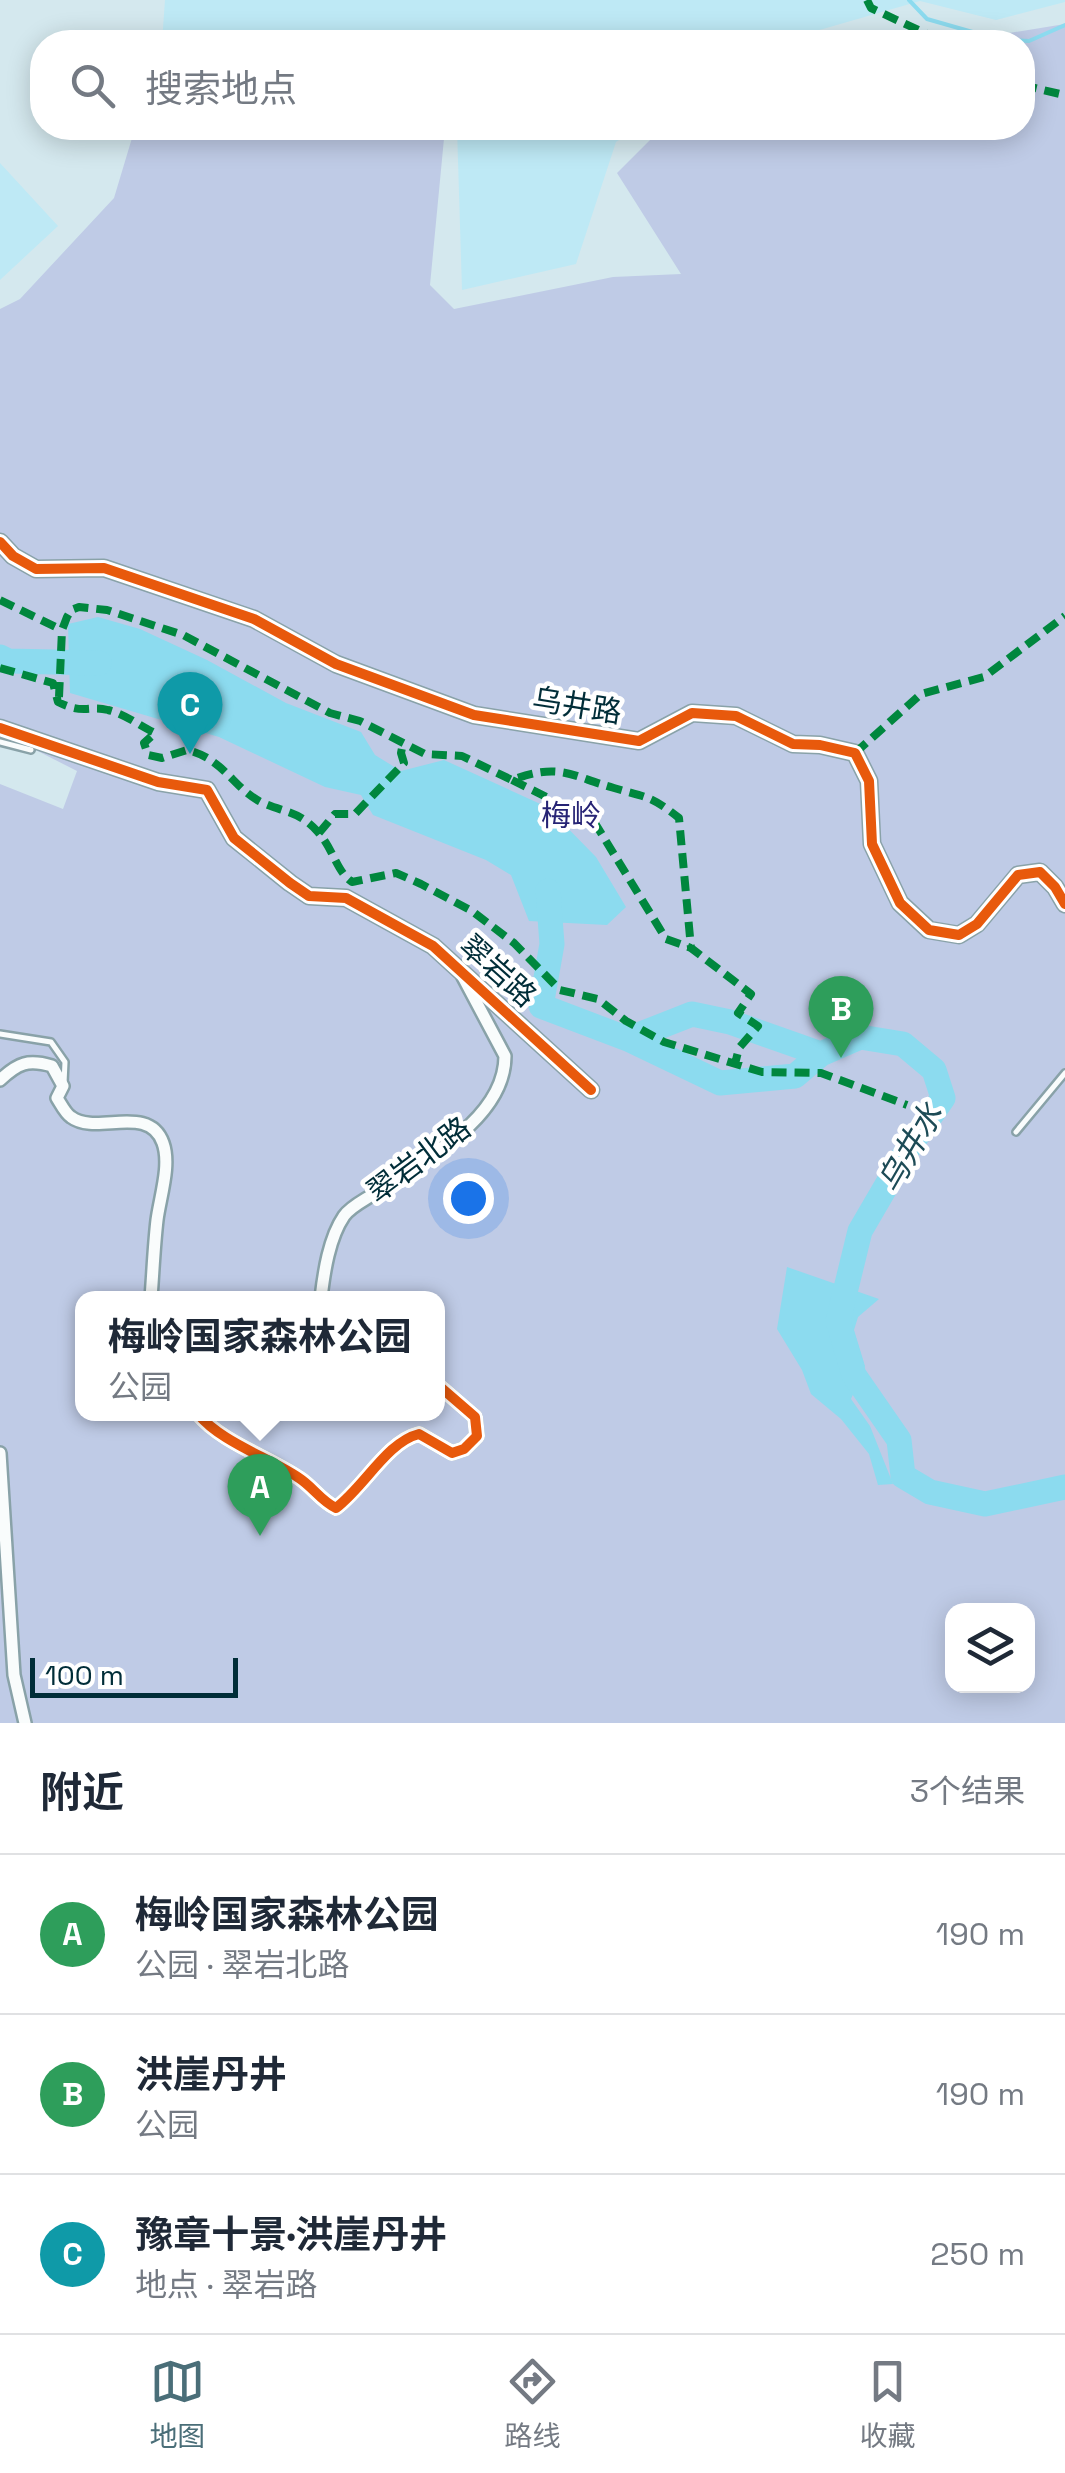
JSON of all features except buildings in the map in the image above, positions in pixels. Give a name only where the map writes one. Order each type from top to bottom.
[{"type":"street","name":"乌井路","points":[[0,542],[36,569],[104,568],[254,618],[336,664],[474,715],[639,741],[692,714],[736,716],[792,744],[855,753],[869,781],[872,844],[900,903],[929,930],[959,934],[978,924],[1018,875],[1040,872],[1065,904]]},
{"type":"street","name":"翠岩路","points":[[0,728],[158,782],[207,790],[234,838],[290,883],[310,896],[346,898],[433,946],[590,1090]]},
{"type":"street","name":"翠岩北路","points":[[323,1291],[334,1236],[346,1213],[466,1130],[501,1081],[505,1056],[458,969]]},
{"type":"street","points":[[0,1080],[15,1065],[33,1060],[52,1066],[64,1086],[57,1098],[70,1117],[87,1124],[124,1121],[147,1125],[158,1134],[164,1145],[152,1291]]},
{"type":"street","points":[[206,1421],[223,1436],[299,1478],[336,1508],[366,1482],[396,1443],[406,1437],[419,1434],[452,1453],[464,1449],[477,1436],[475,1416],[445,1390]]},
{"type":"street","points":[[0,1453],[14,1675],[25,1723]]},
{"type":"lane","points":[[0,742],[30,750]]},
{"type":"lane","points":[[0,1034],[51,1042],[65,1062],[64,1086]]},
{"type":"lane","points":[[1016,1132],[1065,1073]]},
{"type":"shaded area","points":[[165,0],[1065,0],[996,20],[920,1],[819,30],[163,30]]},
{"type":"shaded area","points":[[457,140],[619,140],[576,264],[462,290]]},
{"type":"shaded area","points":[[0,163],[58,226],[0,280]]},
{"type":"green space","name":"梅岭","points":[[1065,24],[1065,1723],[0,1723],[0,784],[63,809],[77,771],[12,738],[0,736],[0,309],[20,299],[114,198],[131,140],[444,140],[430,285],[454,309],[613,277],[681,274],[617,173],[650,140],[1035,140],[1035,30],[1028,30]]},
{"type":"water","points":[[98,617],[140,629],[286,703],[361,732],[375,755],[401,771],[444,760],[547,807],[596,857],[626,907],[607,925],[529,921],[511,875],[486,860],[373,815],[361,795],[325,787],[219,737],[70,693],[68,624]]},
{"type":"water","points":[[787,1267],[879,1299],[858,1317],[854,1330],[865,1366],[851,1399],[870,1426],[893,1484],[878,1485],[869,1454],[841,1419],[811,1394],[802,1370],[777,1329]]},
{"type":"waterway","points":[[909,0],[927,19],[966,30]]},
{"type":"waterway","points":[[1035,38],[1065,25]]},
{"type":"waterway","name":"乌井水","points":[[0,657],[8,661],[99,663]]},
{"type":"waterway","name":"乌井水","points":[[548,891],[552,944],[541,1006],[628,1039],[692,1014],[730,1022],[821,1054],[860,1037],[903,1044],[934,1070],[943,1098],[860,1231],[838,1321],[854,1375],[899,1440],[903,1476],[930,1492],[985,1504],[1065,1487]]},
{"type":"waterway","points":[[628,1039],[720,1083],[795,1076],[821,1054]]},
{"type":"marked path","points":[[867,0],[871,8],[918,30]]},
{"type":"marked path","points":[[1035,88],[1060,94],[1065,91]]},
{"type":"marked path","points":[[0,600],[62,630]]},
{"type":"marked path","points":[[59,697],[62,630],[67,617],[79,607],[107,610],[183,635],[330,713],[360,721],[425,754],[462,756],[512,780],[542,772],[565,773],[655,801],[679,818],[691,948],[751,994],[738,1013],[758,1026],[739,1048],[735,1064]]},
{"type":"marked path","points":[[855,753],[921,694],[984,677],[1065,616]]},
{"type":"marked path","points":[[0,668],[53,683],[58,702],[67,706],[114,712],[155,733],[144,743],[148,755],[162,758],[187,750],[211,760],[253,797],[311,825],[352,882],[396,873],[421,884],[472,911],[514,943],[560,990],[598,999],[626,1021],[664,1042],[762,1072],[821,1073],[907,1105]]},
{"type":"marked path","points":[[319,833],[335,814],[355,814],[404,763],[403,743]]},
{"type":"marked path","points":[[512,780],[593,820],[666,939],[691,948]]},
{"type":"cycle path","points":[[0,542],[13,556],[36,569],[104,568],[254,619],[336,664],[474,715],[639,741],[692,713],[736,716],[793,744],[855,753],[869,781],[872,844],[900,903],[929,930],[959,935],[977,924],[1018,875],[1040,872],[1065,904]]},
{"type":"cycle path","points":[[0,728],[158,782],[207,790],[234,838],[290,883],[309,896],[346,898],[433,946],[591,1090]]},
{"type":"cycle path","points":[[205,1421],[232,1441],[299,1478],[336,1508],[386,1455],[407,1439],[419,1434],[452,1453],[464,1449],[477,1436],[475,1417],[445,1391]]},
{"type":"place","name":"豫章十景·洪崖丹井","points":[[190,754]]},
{"type":"place","name":"洪崖丹井","points":[[841,1058]]},
{"type":"place","name":"梅岭国家森林公园","points":[[260,1536]]}]
